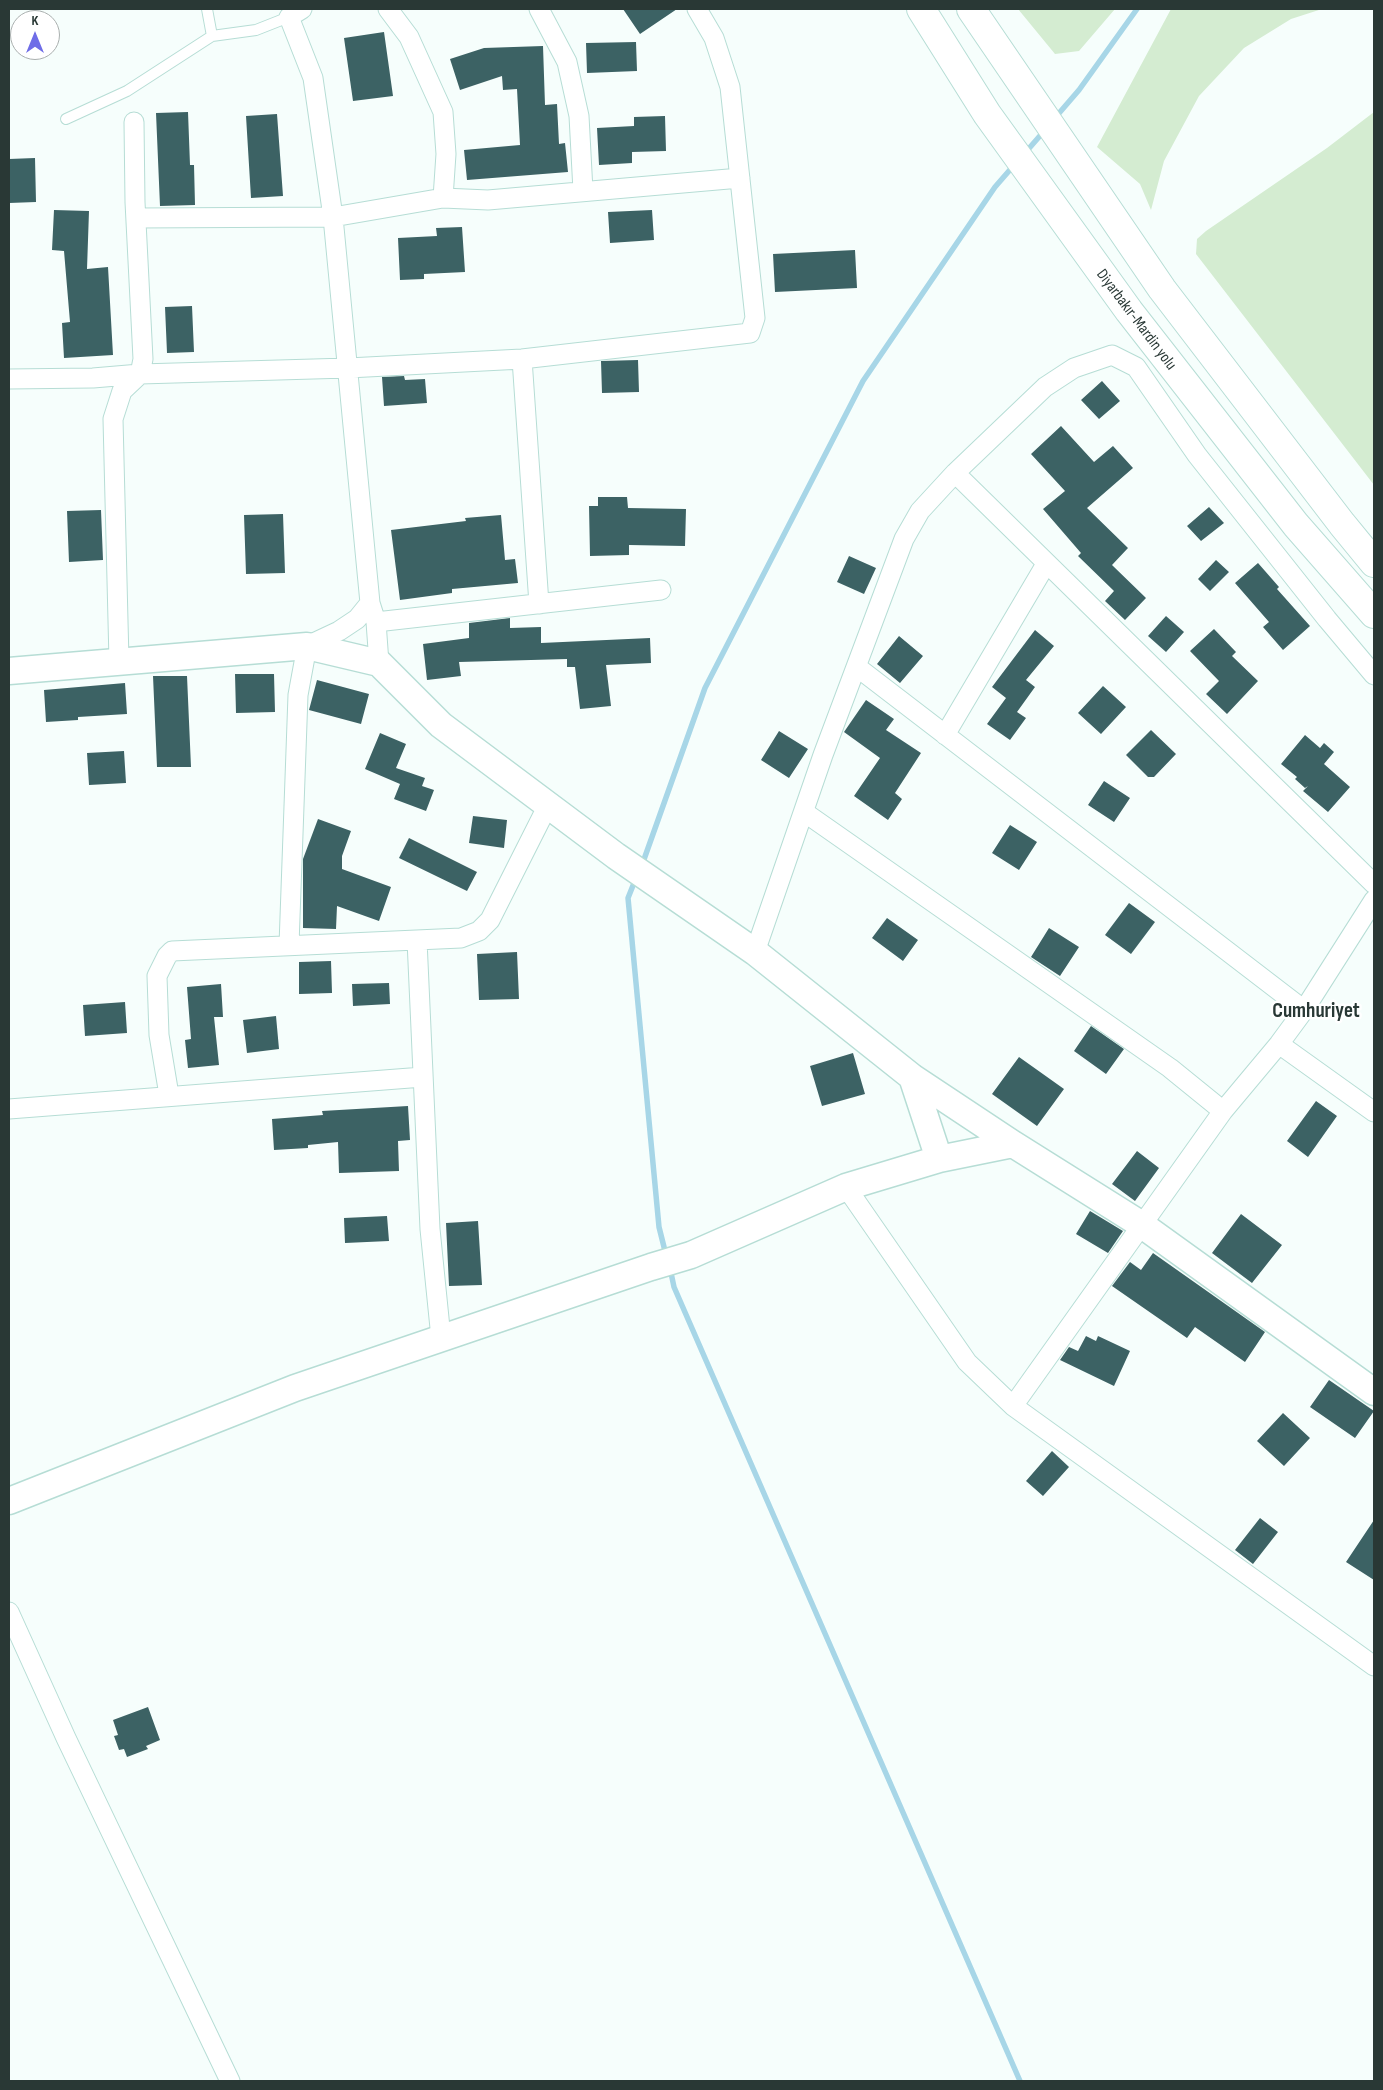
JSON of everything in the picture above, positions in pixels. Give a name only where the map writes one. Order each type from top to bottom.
[{"type":"highway","name":"Diyarbakır-Mardin yolu","points":[[921,9],[987,114],[1128,312],[1296,525],[1374,614]]},
{"type":"highway","points":[[971,9],[1023,88],[1162,288],[1342,524],[1374,563]]},
{"type":"street","points":[[388,9],[409,37],[444,112],[446,154],[443,198]]},
{"type":"street","points":[[539,9],[567,62],[579,116],[582,190]]},
{"type":"street","points":[[9,379],[93,378],[140,374],[348,368],[522,359],[750,333],[756,318],[730,87],[714,38],[696,9]]},
{"type":"street","points":[[296,13],[313,78],[333,218],[370,603],[376,622],[379,663]]},
{"type":"street","points":[[119,661],[113,419],[122,391],[140,374],[143,359],[136,218],[134,122]]},
{"type":"street","points":[[136,218],[333,218],[443,198],[488,200],[582,190],[740,178]]},
{"type":"street","points":[[755,952],[904,539],[920,511],[955,473],[1045,387],[1074,368],[1112,355],[1136,367],[1198,455],[1327,619],[1374,675]]},
{"type":"street","points":[[522,359],[539,604]]},
{"type":"street","points":[[955,473],[1374,884]]},
{"type":"street","points":[[944,734],[1046,564]]},
{"type":"street","points":[[376,622],[661,590]]},
{"type":"street","points":[[307,646],[340,631],[357,619],[370,603]]},
{"type":"street","points":[[290,945],[298,695],[307,646]]},
{"type":"street","points":[[9,671],[307,646],[379,663],[441,725],[616,856],[755,952],[912,1077],[1142,1225],[1374,1392]]},
{"type":"street","points":[[857,667],[1304,1010]]},
{"type":"street","points":[[169,1095],[159,1034],[157,976],[167,956],[172,951],[460,938],[479,930],[490,920],[548,805]]},
{"type":"street","points":[[804,812],[1170,1068],[1223,1111]]},
{"type":"street","points":[[1013,1406],[1223,1111],[1279,1044],[1304,1010],[1374,900]]},
{"type":"street","points":[[417,940],[430,1229],[441,1338]]},
{"type":"street","points":[[1279,1044],[1374,1112]]},
{"type":"street","points":[[9,1109],[169,1095],[423,1077]]},
{"type":"street","points":[[912,1077],[938,1158]]},
{"type":"street","points":[[9,1501],[295,1388],[691,1255],[846,1187],[938,1158],[1014,1144]]},
{"type":"street","points":[[846,1187],[967,1362],[1013,1406],[1374,1666]]},
{"type":"street","points":[[9,1612],[70,1747],[230,2081]]},
{"type":"lane","points":[[207,9],[212,36]]},
{"type":"lane","points":[[66,119],[127,91],[212,36],[256,30],[296,13]]},
{"type":"green space","points":[[1018,9],[1115,9],[1079,51],[1055,54]]},
{"type":"green space","points":[[1171,9],[1322,9],[1291,19],[1244,48],[1199,96],[1164,161],[1151,210],[1140,184],[1097,147]]},
{"type":"green space","points":[[1374,112],[1374,485],[1196,254],[1197,239],[1206,231],[1327,148]]},
{"type":"building","points":[[623,9],[677,9],[640,34]]},
{"type":"building","points":[[384,32],[393,96],[353,101],[344,38]]},
{"type":"building","points":[[636,42],[637,71],[587,73],[586,43]]},
{"type":"building","points":[[543,46],[545,105],[557,104],[559,144],[565,143],[568,172],[467,180],[464,150],[520,145],[517,89],[503,90],[502,76],[460,90],[450,59],[484,48]]},
{"type":"building","points":[[188,112],[190,165],[194,165],[195,205],[160,206],[156,113]]},
{"type":"building","points":[[277,114],[283,196],[251,198],[246,116]]},
{"type":"building","points":[[665,116],[666,151],[632,152],[632,163],[599,165],[597,128],[634,126],[634,117]]},
{"type":"building","points":[[35,158],[36,202],[9,203],[9,159]]},
{"type":"building","points":[[54,210],[89,211],[87,269],[108,267],[113,355],[64,358],[62,323],[70,322],[64,251],[52,250]]},
{"type":"building","points":[[652,210],[654,240],[610,243],[608,212]]},
{"type":"building","points":[[462,227],[465,272],[424,274],[424,279],[400,280],[398,238],[437,236],[436,228]]},
{"type":"building","points":[[855,250],[857,288],[775,292],[773,254]]},
{"type":"building","points":[[192,306],[194,352],[167,353],[165,307]]},
{"type":"building","points":[[638,360],[639,392],[602,393],[601,361]]},
{"type":"building","points":[[404,376],[405,380],[425,379],[427,403],[384,406],[382,377]]},
{"type":"building","points":[[1102,381],[1120,401],[1099,419],[1081,400]]},
{"type":"building","points":[[1061,426],[1094,462],[1113,446],[1133,468],[1087,508],[1128,548],[1112,565],[1146,598],[1125,620],[1105,601],[1114,591],[1078,556],[1081,553],[1043,509],[1065,491],[1031,454]]},
{"type":"building","points":[[598,497],[627,497],[628,508],[686,509],[685,546],[629,545],[629,555],[590,556],[589,506],[598,506]]},
{"type":"building","points":[[1209,507],[1224,523],[1201,541],[1187,526]]},
{"type":"building","points":[[101,510],[103,560],[69,562],[67,511]]},
{"type":"building","points":[[283,514],[285,573],[246,574],[244,515]]},
{"type":"building","points":[[501,515],[505,560],[515,559],[518,583],[452,589],[452,593],[400,600],[391,530],[466,521],[465,518]]},
{"type":"building","points":[[849,556],[876,568],[864,594],[837,582]]},
{"type":"building","points":[[1216,560],[1229,572],[1210,591],[1198,579]]},
{"type":"building","points":[[1258,563],[1279,587],[1277,589],[1310,626],[1283,650],[1263,627],[1269,622],[1235,583]]},
{"type":"building","points":[[1166,616],[1184,632],[1166,652],[1148,636]]},
{"type":"building","points":[[510,618],[510,628],[541,627],[541,643],[650,638],[651,663],[606,665],[611,706],[580,709],[575,667],[567,667],[567,659],[459,662],[461,676],[427,680],[423,644],[469,638],[469,623]]},
{"type":"building","points":[[1214,629],[1236,652],[1232,656],[1258,681],[1227,714],[1206,694],[1219,681],[1190,651]]},
{"type":"building","points":[[1035,630],[1054,646],[1026,680],[1035,687],[1017,712],[1026,718],[1010,740],[987,724],[1006,698],[992,687]]},
{"type":"building","points":[[899,636],[923,656],[900,683],[877,664]]},
{"type":"building","points":[[235,674],[274,674],[275,712],[236,713]]},
{"type":"building","points":[[153,676],[187,676],[191,767],[157,767]]},
{"type":"building","points":[[317,680],[369,694],[361,724],[309,710]]},
{"type":"building","points":[[125,683],[127,714],[78,717],[78,720],[46,722],[44,690]]},
{"type":"building","points":[[1103,686],[1126,707],[1101,734],[1078,713]]},
{"type":"building","points":[[866,700],[894,719],[886,730],[921,753],[895,793],[902,799],[888,820],[854,796],[880,758],[844,732]]},
{"type":"building","points":[[1151,730],[1176,754],[1154,777],[1148,777],[1126,755]]},
{"type":"building","points":[[779,731],[808,749],[789,778],[761,760]]},
{"type":"building","points":[[380,733],[406,744],[396,768],[425,778],[422,786],[434,790],[426,811],[394,799],[400,784],[365,769]]},
{"type":"building","points":[[1305,735],[1320,748],[1324,743],[1334,752],[1324,764],[1350,787],[1328,812],[1303,791],[1308,786],[1305,788],[1295,779],[1297,777],[1281,764]]},
{"type":"building","points":[[124,751],[126,783],[89,785],[87,753]]},
{"type":"building","points":[[1104,781],[1130,798],[1114,822],[1088,805]]},
{"type":"building","points":[[473,816],[507,820],[504,848],[469,843]]},
{"type":"building","points":[[318,819],[351,831],[342,856],[342,869],[391,887],[379,921],[337,906],[336,929],[303,928],[303,859]]},
{"type":"building","points":[[1010,825],[1037,842],[1019,870],[992,853]]},
{"type":"building","points":[[409,838],[477,872],[467,891],[399,858]]},
{"type":"building","points":[[1129,903],[1155,922],[1131,954],[1105,935]]},
{"type":"building","points":[[887,918],[918,940],[903,961],[872,938]]},
{"type":"building","points":[[1049,928],[1079,947],[1060,976],[1031,957]]},
{"type":"building","points":[[517,952],[519,999],[479,1000],[477,954]]},
{"type":"building","points":[[331,961],[332,993],[299,994],[299,962]]},
{"type":"building","points":[[389,983],[390,1004],[353,1006],[352,984]]},
{"type":"building","points":[[221,984],[223,1017],[214,1017],[219,1065],[188,1068],[185,1040],[191,1039],[187,987]]},
{"type":"building","points":[[125,1002],[127,1033],[85,1036],[83,1005]]},
{"type":"building","points":[[276,1016],[279,1049],[247,1053],[243,1020]]},
{"type":"building","points":[[1091,1026],[1124,1049],[1106,1074],[1074,1051]]},
{"type":"building","points":[[853,1053],[865,1094],[822,1106],[810,1066]]},
{"type":"building","points":[[1019,1057],[1064,1089],[1037,1126],[992,1094]]},
{"type":"building","points":[[1316,1101],[1337,1116],[1308,1157],[1287,1141]]},
{"type":"building","points":[[408,1106],[410,1140],[398,1141],[399,1171],[339,1173],[338,1142],[308,1145],[308,1148],[274,1150],[272,1119],[323,1115],[322,1111]]},
{"type":"building","points":[[1137,1151],[1159,1168],[1135,1201],[1112,1184]]},
{"type":"building","points":[[1090,1211],[1123,1231],[1108,1253],[1076,1234]]},
{"type":"building","points":[[1241,1214],[1282,1245],[1252,1283],[1212,1253]]},
{"type":"building","points":[[387,1216],[389,1241],[345,1243],[344,1218]]},
{"type":"building","points":[[478,1221],[482,1285],[449,1286],[446,1223]]},
{"type":"building","points":[[1153,1253],[1265,1332],[1245,1362],[1195,1327],[1187,1338],[1112,1286],[1130,1262],[1141,1270]]},
{"type":"building","points":[[1086,1336],[1096,1341],[1098,1336],[1130,1351],[1114,1386],[1060,1360],[1069,1347],[1078,1351]]},
{"type":"building","points":[[1329,1380],[1374,1411],[1355,1438],[1310,1407]]},
{"type":"building","points":[[1283,1413],[1310,1438],[1284,1466],[1257,1441]]},
{"type":"building","points":[[1052,1451],[1069,1467],[1043,1496],[1026,1481]]},
{"type":"building","points":[[1260,1518],[1278,1532],[1253,1564],[1235,1550]]},
{"type":"building","points":[[1374,1520],[1374,1580],[1346,1562]]},
{"type":"building","points":[[148,1707],[160,1740],[146,1746],[148,1749],[127,1757],[124,1749],[119,1750],[114,1736],[118,1735],[113,1720]]},
{"type":"waterway","points":[[1054,119],[1079,90],[1137,9]]},
{"type":"waterway","points":[[1025,153],[1045,130]]},
{"type":"waterway","points":[[642,865],[705,688],[863,381],[995,187],[1015,164]]},
{"type":"waterway","points":[[636,878],[628,898],[659,1227],[666,1255]]},
{"type":"waterway","points":[[670,1268],[674,1287],[1020,2081]]},
{"type":"district","name":"Cumhuriyet","points":[[1316,1012]]}]
